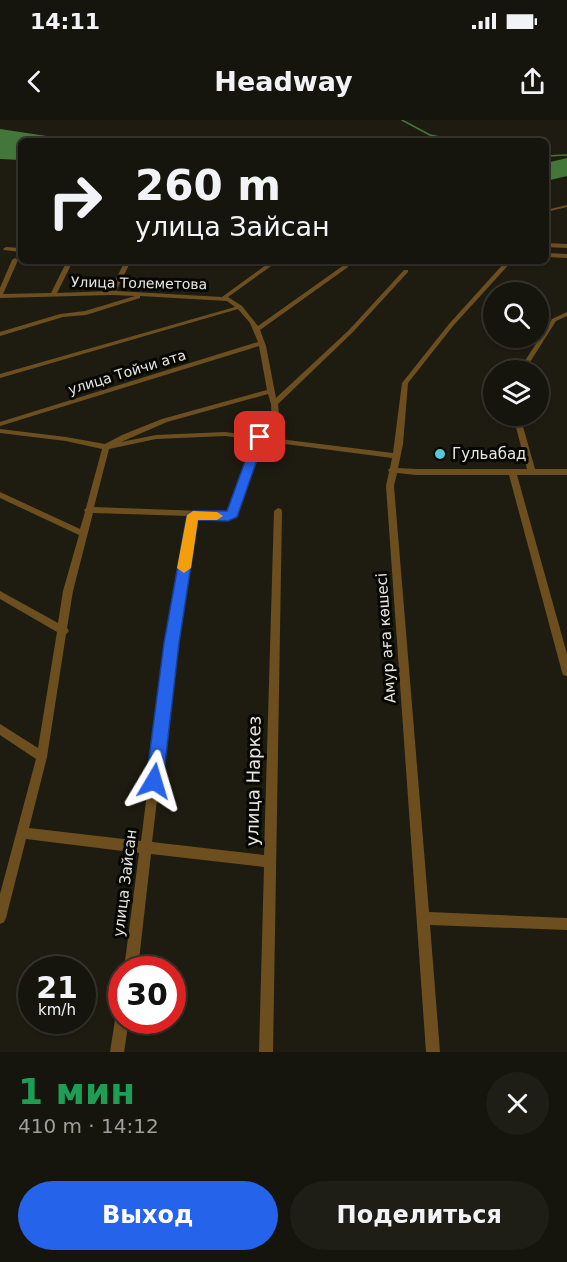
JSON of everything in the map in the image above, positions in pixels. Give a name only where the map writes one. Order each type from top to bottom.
[{"type":"street","points":[[549,210],[567,206]]},
{"type":"street","points":[[549,245],[567,246]]},
{"type":"street","points":[[6,249],[18,250]]},
{"type":"street","points":[[549,255],[567,256]]},
{"type":"street","points":[[0,295],[15,260]]},
{"type":"street","points":[[53,294],[68,264]]},
{"type":"street","points":[[112,293],[126,264]]},
{"type":"street","points":[[225,297],[269,264]]},
{"type":"street","name":"Амур аға көшесі","points":[[433,1052],[390,486],[399,444],[405,382],[430,350],[506,264]]},
{"type":"street","points":[[258,329],[346,266]]},
{"type":"street","points":[[88,510],[228,516],[233,513],[263,438],[276,424],[274,405],[351,331],[406,271]]},
{"type":"street","name":"Улица Толеметова","points":[[0,295],[112,293],[225,297],[256,322],[274,405]]},
{"type":"street","points":[[0,334],[71,313],[86,313],[146,294]]},
{"type":"street","name":"улица Тойчи ата","points":[[0,376],[240,307]]},
{"type":"street","points":[[528,360],[554,320],[567,314]]},
{"type":"street","name":"улица Тойчи ата","points":[[0,424],[262,343]]},
{"type":"street","points":[[0,918],[42,758],[64,631],[68,591],[106,447],[130,432],[270,391]]},
{"type":"street","points":[[520,426],[532,472]]},
{"type":"street","points":[[0,431],[66,439],[106,447],[156,437],[225,434],[395,456]]},
{"type":"street","points":[[392,470],[567,472]]},
{"type":"street","points":[[512,472],[567,672]]},
{"type":"street","points":[[0,495],[82,533]]},
{"type":"street","name":"улица Наркез","points":[[266,1052],[278,511]]},
{"type":"street","name":"улица Зайсан","points":[[132,956],[171,643],[193,515]]},
{"type":"street","points":[[0,595],[64,631]]},
{"type":"street","points":[[0,729],[42,758]]},
{"type":"street","points":[[22,833],[270,862]]},
{"type":"street","points":[[423,918],[567,924]]},
{"type":"street","points":[[117,1052],[120,1034]]},
{"type":"shaded area","points":[[0,129],[60,138],[18,138],[18,160],[0,159]]},
{"type":"shaded area","points":[[567,158],[567,176],[549,180],[549,162]]},
{"type":"waterway","points":[[402,120],[430,135],[445,138]]},
{"type":"waterway","points":[[549,156],[567,155]]},
{"type":"slow traffic","points":[[184,568],[193,515],[217,516]]},
{"type":"place","name":"Гульабад","points":[[440,454]]},
{"type":"route","points":[[154,781],[171,643],[193,515],[228,516],[233,513],[260,437]]}]
